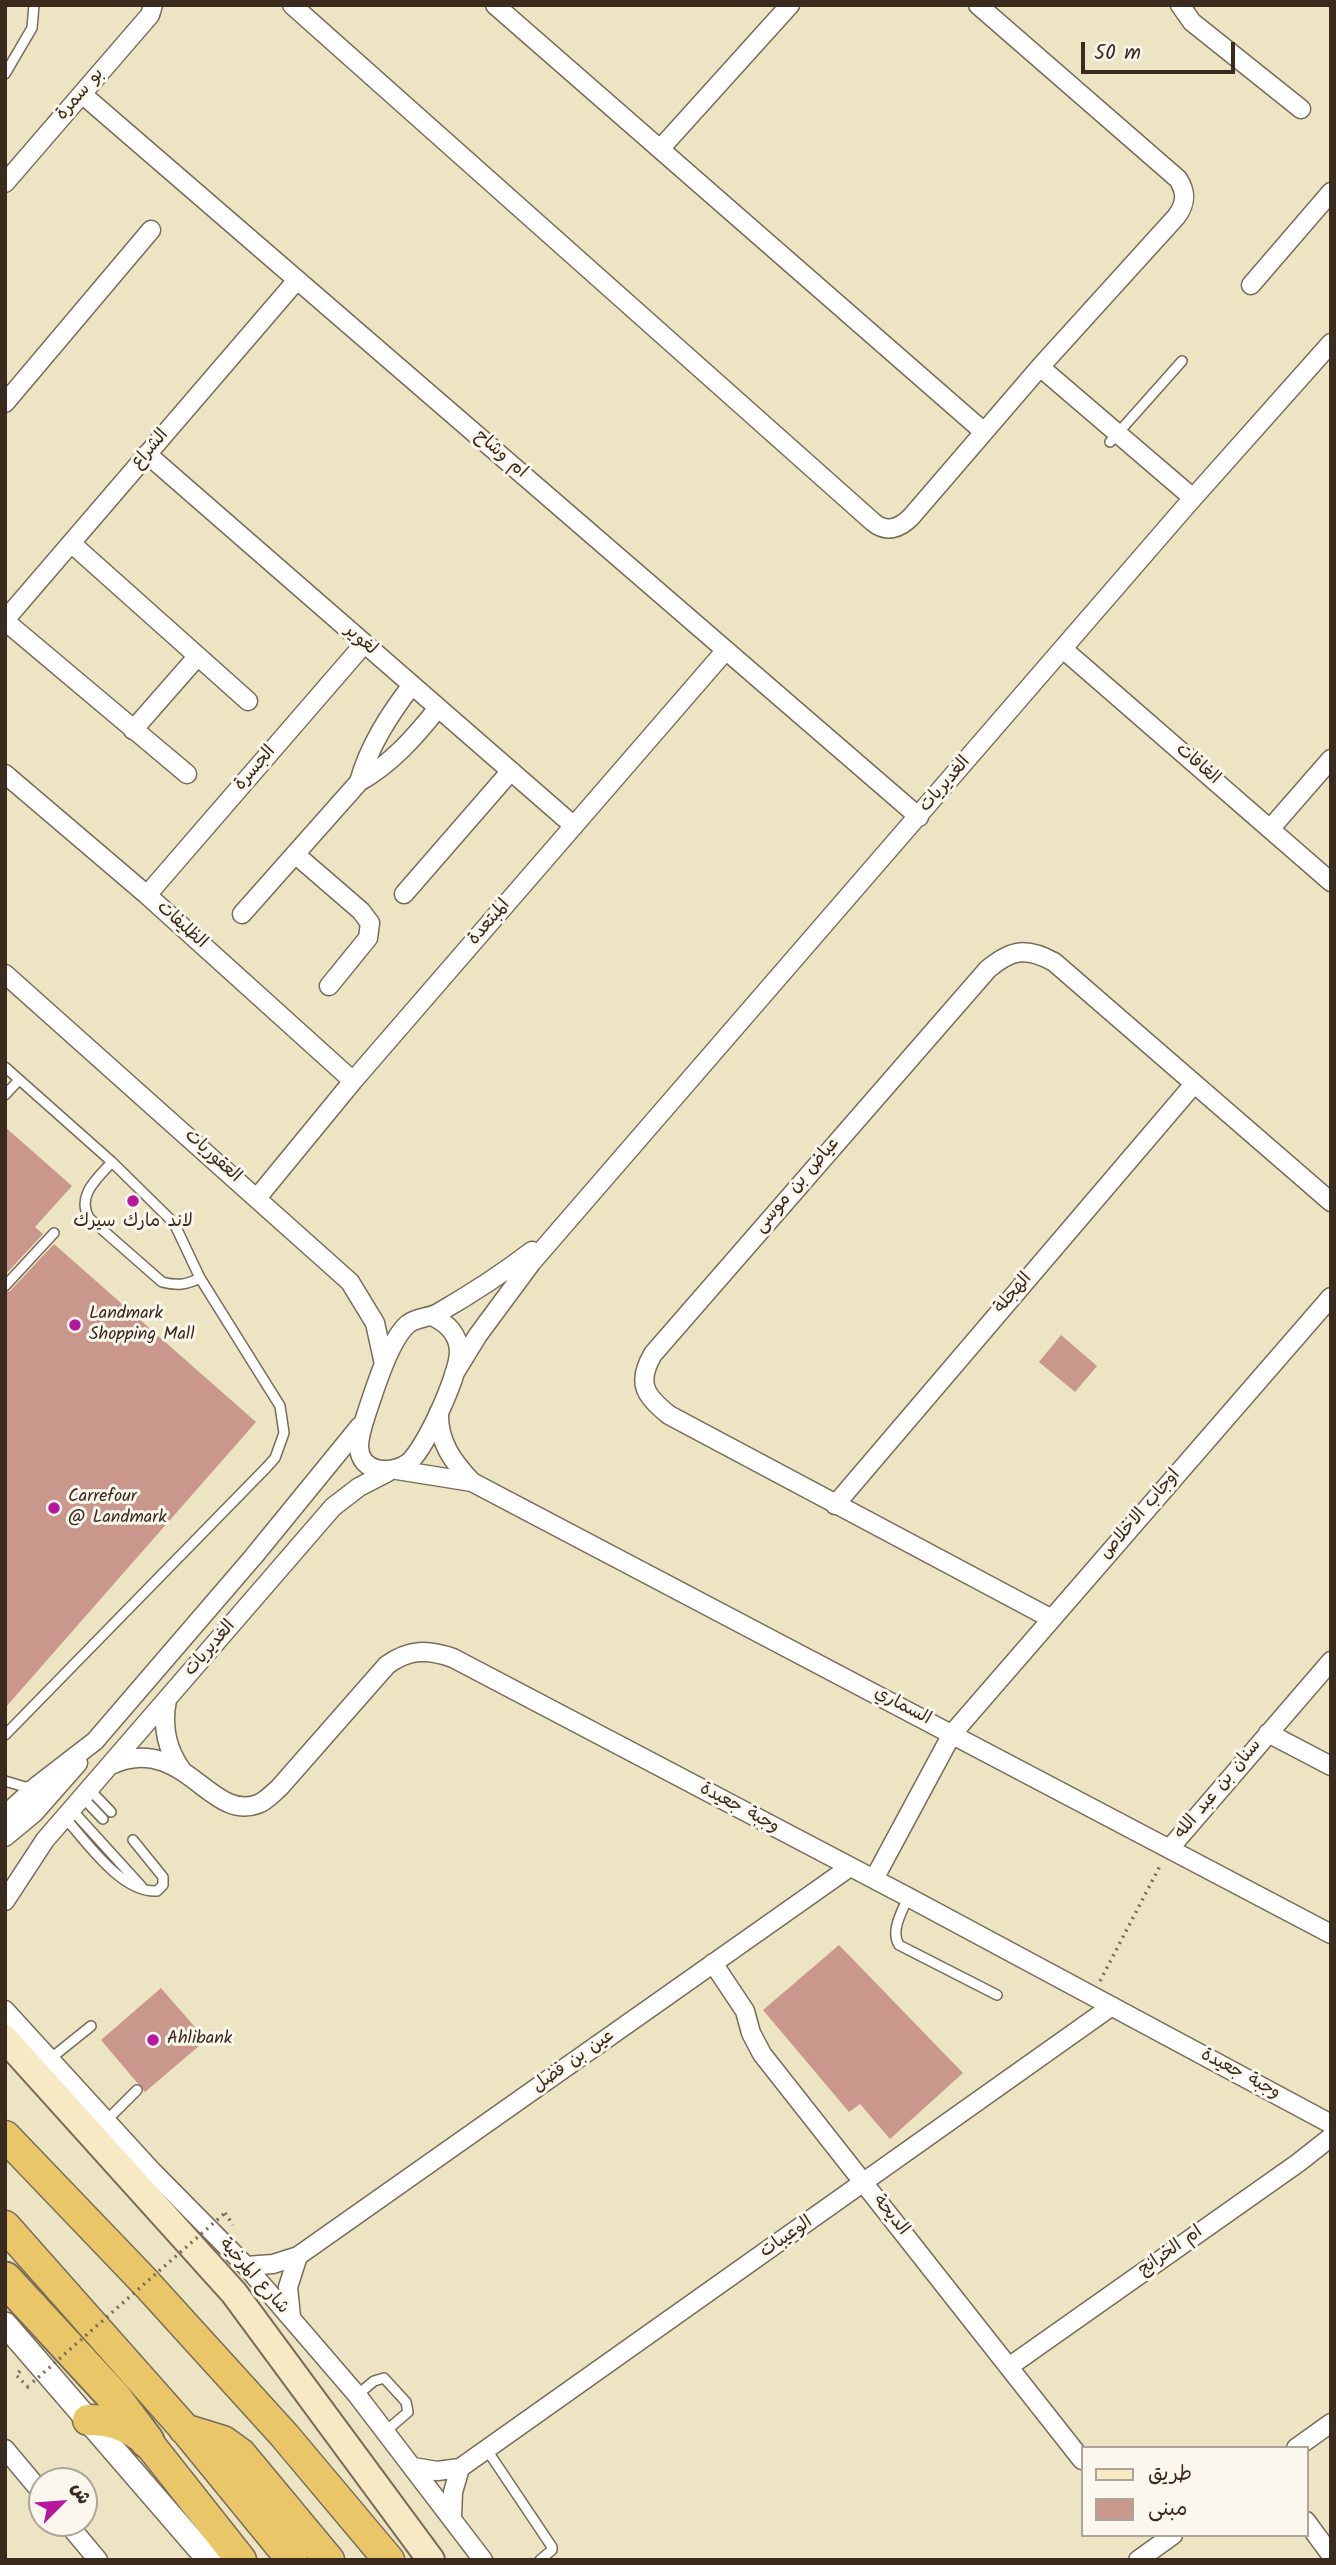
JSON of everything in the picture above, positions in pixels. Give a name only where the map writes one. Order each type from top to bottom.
[{"type":"highway","points":[[5,2136],[284,2435],[389,2560]]},
{"type":"highway","points":[[5,2226],[184,2428],[292,2560]]},
{"type":"highway","points":[[5,2279],[105,2387],[241,2560]]},
{"type":"highway","points":[[88,2420],[119,2423],[131,2428],[147,2441]]},
{"type":"highway","points":[[184,2428],[223,2441],[241,2454],[329,2560]]},
{"type":"main road","name":"شارع المرخية","points":[[5,2039],[234,2292],[431,2560]]},
{"type":"street","name":"بو سمرة","points":[[5,183],[150,15],[153,5]]},
{"type":"street","points":[[292,5],[879,527],[897,528],[904,524],[1176,217],[1186,198],[1184,187],[1168,170],[978,5]]},
{"type":"street","points":[[495,5],[984,432]]},
{"type":"street","points":[[660,149],[790,5]]},
{"type":"street","points":[[1180,5],[1192,22],[1301,109]]},
{"type":"street","name":"ام وشاح","points":[[82,94],[919,817]]},
{"type":"street","points":[[1251,285],[1331,192]]},
{"type":"street","points":[[5,403],[151,230]]},
{"type":"street","name":"الشراع","points":[[5,621],[298,279]]},
{"type":"street","name":"الغديريات","points":[[5,1885],[333,1507],[359,1487],[409,1462],[420,1450],[454,1374],[504,1297],[1190,502],[1331,343]]},
{"type":"street","points":[[1037,371],[1190,502]]},
{"type":"street","name":"لغوير","points":[[147,454],[574,826]]},
{"type":"street","points":[[71,543],[248,701]]},
{"type":"street","points":[[5,621],[187,774]]},
{"type":"street","name":"الجسرة","points":[[147,895],[364,644]]},
{"type":"street","name":"الغافات","points":[[1063,649],[1331,882]]},
{"type":"street","name":"المبتعدة","points":[[257,1198],[353,1081],[726,650]]},
{"type":"street","points":[[133,730],[197,657]]},
{"type":"street","points":[[359,782],[370,750],[395,707],[412,685]]},
{"type":"street","points":[[242,914],[359,782],[373,775],[399,752],[438,708]]},
{"type":"street","points":[[1270,829],[1331,759]]},
{"type":"street","points":[[404,894],[510,772]]},
{"type":"street","name":"الظليفات","points":[[5,774],[147,895],[353,1081]]},
{"type":"street","points":[[295,854],[361,911],[370,923],[368,938],[329,986]]},
{"type":"street","name":"عياض بن موسى","points":[[1052,1619],[669,1415],[651,1401],[644,1386],[645,1368],[653,1354],[988,969],[1001,958],[1020,951],[1037,952],[1054,962],[1331,1202]]},
{"type":"street","name":"العقوريات","points":[[5,974],[350,1282],[375,1323],[384,1364]]},
{"type":"street","name":"الهجلة","points":[[835,1504],[1194,1084]]},
{"type":"street","name":"الغديريات","points":[[5,1837],[34,1813],[63,1783],[95,1741],[336,1459],[364,1420],[384,1364],[408,1324],[432,1316],[486,1284],[562,1228]]},
{"type":"street","name":"اوجاب الاخلاص","points":[[874,1879],[952,1734],[1331,1297]]},
{"type":"street","points":[[432,1316],[443,1321],[456,1339],[459,1352],[454,1374]]},
{"type":"street","name":"السماري","points":[[439,1411],[438,1427],[449,1455],[472,1482]]},
{"type":"street","points":[[364,1420],[359,1446],[361,1455],[368,1464],[392,1471]]},
{"type":"street","name":"السماري","points":[[392,1471],[472,1482],[1331,1934]]},
{"type":"street","name":"وجبة جعيدة","points":[[111,1765],[132,1758],[153,1758],[184,1772],[227,1803],[248,1807],[260,1804],[279,1788],[387,1665],[398,1657],[425,1650],[453,1658],[908,1897],[1331,2124]]},
{"type":"street","name":"سنان بن عبد الله","points":[[1170,1848],[1331,1661]]},
{"type":"street","name":"وجبة جعيدة","points":[[167,1700],[166,1738],[176,1762],[184,1772]]},
{"type":"street","name":"سنان بن عبد الله","points":[[1268,1733],[1331,1766]]},
{"type":"street","name":"الغديريات","points":[[5,1815],[95,1741]]},
{"type":"street","name":"الغديريات","points":[[5,1901],[45,1840]]},
{"type":"street","name":"عين بن فضل","points":[[246,2266],[273,2264],[298,2256],[850,1867]]},
{"type":"street","name":"الديحة","points":[[713,1963],[745,2011],[755,2044],[1080,2457]]},
{"type":"street","name":"الوعيبات","points":[[460,2468],[1112,2006]]},
{"type":"street","name":"شارع المرخية","points":[[5,2010],[106,2121],[246,2266],[358,2395],[483,2560]]},
{"type":"street","name":"ام الخرانج","points":[[1010,2366],[1298,2164],[1331,2137]]},
{"type":"street","points":[[291,2319],[288,2287],[298,2256]]},
{"type":"street","points":[[6,2325],[209,2560]]},
{"type":"street","points":[[1299,2446],[1331,2423]]},
{"type":"street","points":[[8,2457],[28,2478]]},
{"type":"street","points":[[413,2467],[437,2471],[460,2468],[453,2492],[452,2517]]},
{"type":"street","points":[[1308,2524],[1331,2555]]},
{"type":"street","points":[[79,2537],[98,2560]]},
{"type":"street","points":[[1140,2537],[1145,2555],[1170,2537]]},
{"type":"lane","points":[[5,74],[32,28],[34,5]]},
{"type":"lane","points":[[1114,437],[1182,361]]},
{"type":"lane","points":[[5,1067],[112,1161],[174,1223],[200,1278],[280,1406],[284,1433],[275,1458],[266,1468],[5,1735]]},
{"type":"lane","points":[[5,1095],[19,1080]]},
{"type":"lane","points":[[112,1161],[86,1193],[84,1210],[89,1218],[162,1282],[175,1286],[200,1278]]},
{"type":"lane","points":[[5,1286],[54,1233]]},
{"type":"lane","points":[[5,1781],[25,1787],[38,1786]]},
{"type":"lane","points":[[78,1804],[107,1816]]},
{"type":"lane","points":[[78,1804],[119,1876],[144,1889],[157,1891],[163,1885],[163,1877],[133,1840]]},
{"type":"lane","points":[[908,1897],[894,1937],[899,1945],[997,1995]]},
{"type":"lane","points":[[50,2059],[91,2026]]},
{"type":"lane","points":[[106,2121],[137,2090]]},
{"type":"lane","points":[[358,2395],[374,2381],[384,2378],[406,2402],[408,2412],[386,2431]]},
{"type":"lane","points":[[486,2450],[552,2547],[540,2560]]},
{"type":"path","points":[[1092,1996],[1170,1848]]},
{"type":"path","points":[[33,2382],[225,2213]]},
{"type":"building","points":[[5,1127],[72,1186],[35,1227],[43,1234],[5,1275]]},
{"type":"building","name":"Landmark Shopping Mall","points":[[54,1244],[256,1422],[5,1708],[5,1293],[10,1291]]},
{"type":"building","points":[[1061,1335],[1097,1366],[1075,1392],[1039,1362]]},
{"type":"building","points":[[839,1945],[963,2073],[890,2139],[860,2104],[849,2112],[763,2010]]},
{"type":"building","name":"Ahlibank","points":[[161,1988],[206,2040],[145,2092],[101,2040]]},
{"type":"place","name":"لاند مارك سيرك","points":[[133,1201]]},
{"type":"place","name":"Landmark Shopping Mall","points":[[75,1325]]},
{"type":"place","name":"Carrefour @ Landmark","points":[[54,1508]]},
{"type":"place","name":"Ahlibank","points":[[153,2040]]}]
